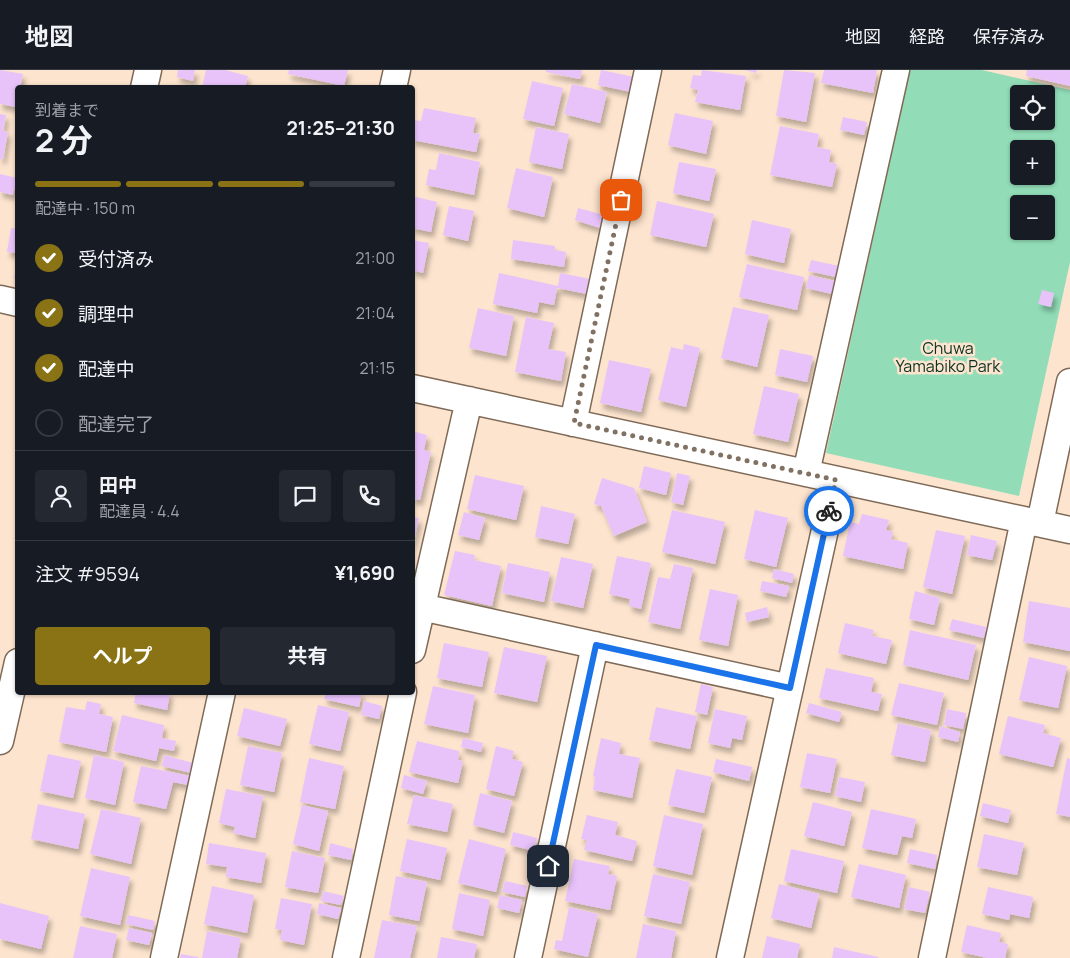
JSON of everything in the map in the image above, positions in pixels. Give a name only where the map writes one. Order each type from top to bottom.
[{"type":"street","points":[[145,85],[148,70]]},
{"type":"street","points":[[394,85],[397,70]]},
{"type":"street","points":[[574,423],[648,70]]},
{"type":"street","points":[[806,473],[896,70]]},
{"type":"street","points":[[0,299],[15,302]]},
{"type":"street","points":[[932,958],[1032,522],[1070,382]]},
{"type":"street","points":[[415,389],[1070,530]]},
{"type":"street","points":[[415,624],[417,606],[469,400]]},
{"type":"street","points":[[730,958],[836,480]]},
{"type":"street","points":[[417,606],[790,688]]},
{"type":"street","points":[[528,958],[596,645]]},
{"type":"street","points":[[0,741],[15,675]]},
{"type":"street","points":[[164,958],[221,695]]},
{"type":"street","points":[[346,958],[402,695]]},
{"type":"green space","name":"Chuwa Yamabiko Park","points":[[910,70],[982,70],[1048,85],[1010,85],[1010,130],[1055,130],[1055,87],[1070,90],[1070,262],[1019,496],[826,453]]},
{"type":"building","points":[[0,70],[23,74],[21,85],[15,85],[15,107],[0,104]]},
{"type":"building","points":[[178,70],[195,70],[193,81],[177,77]]},
{"type":"building","points":[[206,70],[225,70],[248,76],[246,85],[203,85]]},
{"type":"building","points":[[289,70],[348,70],[344,85],[288,74]]},
{"type":"building","points":[[546,70],[582,70],[580,79],[546,72]]},
{"type":"building","points":[[601,70],[634,77],[631,92],[598,85]]},
{"type":"building","points":[[702,70],[746,76],[740,110],[695,102],[698,90],[690,88],[693,75],[701,76]]},
{"type":"building","points":[[745,70],[757,70],[756,73]]},
{"type":"building","points":[[784,70],[815,73],[806,122],[776,116]]},
{"type":"building","points":[[824,70],[877,70],[873,93],[821,83]]},
{"type":"building","points":[[1027,70],[1070,70],[1070,86],[1026,76]]},
{"type":"building","points":[[532,81],[563,88],[554,126],[523,119]]},
{"type":"building","points":[[572,84],[607,92],[600,123],[564,114]]},
{"type":"building","points":[[424,108],[476,118],[473,133],[480,134],[476,152],[415,141],[415,120],[421,121]]},
{"type":"building","points":[[675,113],[713,121],[706,154],[668,145]]},
{"type":"building","points":[[0,114],[6,115],[3,131],[8,132],[3,159],[0,159]]},
{"type":"building","points":[[843,117],[867,122],[864,135],[840,130]]},
{"type":"building","points":[[780,126],[819,134],[817,147],[831,150],[829,162],[837,164],[832,187],[770,175]]},
{"type":"building","points":[[536,127],[569,134],[562,169],[529,162]]},
{"type":"building","points":[[439,153],[480,162],[474,195],[426,185],[429,169],[436,170]]},
{"type":"building","points":[[679,162],[716,169],[709,201],[673,193]]},
{"type":"building","points":[[516,168],[553,177],[544,217],[507,208]]},
{"type":"building","points":[[0,174],[15,178],[13,195],[0,192]]},
{"type":"building","points":[[415,197],[437,202],[431,232],[415,229]]},
{"type":"building","points":[[657,201],[714,214],[706,247],[650,235]]},
{"type":"building","points":[[449,206],[474,211],[468,241],[443,235]]},
{"type":"building","points":[[578,208],[604,215],[600,228],[575,220]]},
{"type":"building","points":[[752,220],[791,229],[784,263],[745,254]]},
{"type":"building","points":[[11,228],[15,229],[15,253],[7,252]]},
{"type":"building","points":[[513,240],[555,246],[555,250],[566,252],[564,267],[511,259]]},
{"type":"building","points":[[415,241],[429,243],[423,273],[415,271]]},
{"type":"building","points":[[811,260],[839,266],[836,277],[808,271]]},
{"type":"building","points":[[747,264],[804,277],[797,310],[739,297]]},
{"type":"building","points":[[499,273],[558,286],[560,273],[590,279],[587,294],[557,288],[554,305],[539,302],[537,313],[493,304]]},
{"type":"building","points":[[809,275],[835,281],[832,294],[806,288]]},
{"type":"building","points":[[1042,290],[1054,293],[1051,307],[1038,304]]},
{"type":"building","points":[[733,307],[769,315],[757,367],[721,358]]},
{"type":"building","points":[[478,308],[514,316],[506,356],[469,348]]},
{"type":"building","points":[[526,317],[554,323],[548,349],[566,352],[561,381],[515,372]]},
{"type":"building","points":[[684,344],[700,348],[686,407],[658,400],[671,347],[683,350]]},
{"type":"building","points":[[780,349],[813,356],[807,382],[775,375]]},
{"type":"building","points":[[609,360],[651,369],[641,412],[600,403]]},
{"type":"building","points":[[764,386],[799,394],[788,442],[753,434]]},
{"type":"building","points":[[415,432],[427,435],[424,450],[431,452],[420,500],[415,499]]},
{"type":"building","points":[[644,466],[671,473],[666,495],[639,488]]},
{"type":"building","points":[[677,473],[690,476],[683,505],[671,502]]},
{"type":"building","points":[[475,475],[524,486],[516,520],[467,509]]},
{"type":"building","points":[[602,478],[634,488],[647,522],[614,536],[601,506],[594,504]]},
{"type":"building","points":[[541,506],[575,514],[568,544],[535,537]]},
{"type":"building","points":[[672,510],[725,522],[715,564],[662,552]]},
{"type":"building","points":[[755,510],[788,518],[776,567],[744,559]]},
{"type":"building","points":[[464,512],[485,518],[479,540],[458,535]]},
{"type":"building","points":[[862,514],[889,520],[886,530],[893,532],[891,539],[908,543],[903,569],[843,556],[850,522],[859,524]]},
{"type":"building","points":[[415,517],[419,518],[415,537]]},
{"type":"building","points":[[936,530],[965,536],[952,594],[923,587]]},
{"type":"building","points":[[971,535],[997,541],[992,560],[967,555]]},
{"type":"building","points":[[455,551],[475,555],[474,560],[501,566],[492,606],[444,595]]},
{"type":"building","points":[[617,556],[651,563],[641,609],[629,606],[630,599],[609,594]]},
{"type":"building","points":[[561,557],[593,564],[583,608],[551,601]]},
{"type":"building","points":[[508,563],[550,572],[544,602],[502,593]]},
{"type":"building","points":[[674,564],[693,568],[680,629],[648,622],[658,577],[670,579]]},
{"type":"building","points":[[774,569],[794,574],[792,583],[772,578]]},
{"type":"building","points":[[762,581],[789,586],[786,597],[760,591]]},
{"type":"building","points":[[710,589],[738,595],[728,646],[699,640]]},
{"type":"building","points":[[915,591],[940,598],[934,625],[909,619]]},
{"type":"building","points":[[1029,601],[1070,608],[1070,651],[1023,642]]},
{"type":"building","points":[[767,607],[769,617],[747,622],[745,613]]},
{"type":"building","points":[[952,619],[986,627],[984,638],[949,630]]},
{"type":"building","points":[[845,623],[874,630],[872,636],[892,640],[886,664],[838,653]]},
{"type":"building","points":[[910,630],[976,645],[968,680],[903,665]]},
{"type":"building","points":[[444,643],[489,652],[482,687],[437,678]]},
{"type":"building","points":[[504,647],[547,656],[537,702],[494,693]]},
{"type":"building","points":[[1029,657],[1067,666],[1058,708],[1019,700]]},
{"type":"building","points":[[826,668],[874,678],[871,692],[882,694],[878,711],[819,698]]},
{"type":"building","points":[[899,683],[944,693],[937,725],[891,715]]},
{"type":"building","points":[[701,684],[713,687],[707,715],[695,712]]},
{"type":"building","points":[[433,686],[475,695],[468,733],[424,724]]},
{"type":"building","points":[[135,695],[170,695],[167,710],[134,703]]},
{"type":"building","points":[[325,695],[361,695],[359,707],[324,699]]},
{"type":"building","points":[[87,701],[101,704],[99,714],[113,717],[106,752],[59,742],[66,707],[85,710]]},
{"type":"building","points":[[364,701],[382,706],[379,719],[361,715]]},
{"type":"building","points":[[809,703],[842,712],[839,722],[806,713]]},
{"type":"building","points":[[318,705],[349,712],[340,751],[309,744]]},
{"type":"building","points":[[656,707],[697,716],[690,749],[649,740]]},
{"type":"building","points":[[244,708],[287,719],[280,746],[237,736]]},
{"type":"building","points":[[715,709],[747,716],[742,740],[732,738],[730,748],[708,743]]},
{"type":"building","points":[[947,709],[966,713],[963,729],[944,725]]},
{"type":"building","points":[[122,715],[164,725],[162,738],[176,741],[174,751],[159,748],[156,761],[113,751]]},
{"type":"building","points":[[1008,716],[1045,725],[1043,733],[1061,738],[1053,767],[999,754]]},
{"type":"building","points":[[898,723],[931,730],[925,762],[891,755]]},
{"type":"building","points":[[940,726],[960,732],[958,742],[938,737]]},
{"type":"building","points":[[463,738],[483,743],[481,752],[461,747]]},
{"type":"building","points":[[601,738],[621,743],[619,754],[640,758],[632,798],[593,790],[595,777],[593,776]]},
{"type":"building","points":[[417,741],[459,751],[458,760],[463,761],[458,783],[409,772]]},
{"type":"building","points":[[248,746],[282,753],[274,792],[240,785]]},
{"type":"building","points":[[496,746],[514,751],[512,759],[523,762],[514,796],[486,789]]},
{"type":"building","points":[[807,753],[837,759],[830,793],[800,787]]},
{"type":"building","points":[[48,754],[81,761],[73,798],[40,791]]},
{"type":"building","points":[[94,755],[124,762],[115,805],[85,798]]},
{"type":"building","points":[[164,755],[193,763],[191,773],[162,766]]},
{"type":"building","points":[[309,758],[344,766],[335,809],[300,802]]},
{"type":"building","points":[[1067,758],[1070,759],[1070,817],[1056,814]]},
{"type":"building","points":[[716,759],[752,767],[749,781],[713,772]]},
{"type":"building","points":[[141,766],[190,776],[188,785],[173,782],[166,809],[133,802]]},
{"type":"building","points":[[676,769],[712,777],[704,813],[668,805]]},
{"type":"building","points":[[404,775],[427,781],[423,794],[401,788]]},
{"type":"building","points":[[839,777],[865,782],[861,802],[835,796]]},
{"type":"building","points":[[226,789],[263,796],[255,838],[233,833],[235,827],[219,823]]},
{"type":"building","points":[[480,793],[512,801],[504,833],[473,825]]},
{"type":"building","points":[[414,795],[453,804],[447,832],[407,824]]},
{"type":"building","points":[[813,802],[852,812],[844,846],[804,836]]},
{"type":"building","points":[[983,803],[1011,810],[1008,823],[980,816]]},
{"type":"building","points":[[38,804],[85,814],[78,849],[31,839]]},
{"type":"building","points":[[302,805],[328,811],[319,851],[293,844]]},
{"type":"building","points":[[101,809],[141,818],[131,864],[90,854]]},
{"type":"building","points":[[871,809],[916,819],[912,838],[902,836],[897,855],[862,848]]},
{"type":"building","points":[[587,815],[618,822],[615,835],[637,841],[632,861],[584,850],[587,840],[581,839]]},
{"type":"building","points":[[664,815],[703,824],[692,875],[653,866]]},
{"type":"building","points":[[513,832],[537,838],[534,851],[510,845]]},
{"type":"building","points":[[984,834],[1024,843],[1017,875],[977,867]]},
{"type":"building","points":[[407,839],[447,848],[440,880],[400,871]]},
{"type":"building","points":[[469,839],[506,849],[496,892],[458,883]]},
{"type":"building","points":[[209,843],[266,853],[261,883],[226,877],[227,867],[206,864]]},
{"type":"building","points":[[330,843],[353,849],[351,860],[328,855]]},
{"type":"building","points":[[791,849],[844,861],[837,893],[784,881]]},
{"type":"building","points":[[910,849],[937,855],[935,869],[907,863]]},
{"type":"building","points":[[292,851],[325,858],[318,893],[285,887]]},
{"type":"building","points":[[574,859],[610,866],[608,874],[617,876],[610,910],[565,901]]},
{"type":"building","points":[[859,864],[906,875],[899,908],[851,897]]},
{"type":"building","points":[[91,868],[130,877],[120,925],[80,916]]},
{"type":"building","points":[[653,874],[690,882],[681,924],[644,916]]},
{"type":"building","points":[[396,876],[427,882],[419,921],[389,915]]},
{"type":"building","points":[[505,881],[527,886],[525,897],[502,892]]},
{"type":"building","points":[[779,884],[819,894],[811,928],[771,918]]},
{"type":"building","points":[[212,886],[254,895],[247,933],[204,924]]},
{"type":"building","points":[[909,887],[930,892],[925,913],[904,909]]},
{"type":"building","points":[[988,887],[1033,897],[1029,918],[1010,914],[1009,920],[982,914]]},
{"type":"building","points":[[323,891],[344,896],[341,905],[321,901]]},
{"type":"building","points":[[459,893],[490,900],[483,936],[452,929]]},
{"type":"building","points":[[500,895],[522,900],[519,913],[497,908]]},
{"type":"building","points":[[281,898],[312,904],[304,945],[280,940],[282,930],[275,929]]},
{"type":"building","points":[[0,903],[49,916],[41,949],[0,939]]},
{"type":"building","points":[[319,903],[341,908],[338,919],[317,914]]},
{"type":"building","points":[[569,907],[598,914],[588,957],[554,949],[556,940],[562,941]]},
{"type":"building","points":[[128,915],[155,921],[153,930],[126,924]]},
{"type":"building","points":[[382,920],[417,926],[410,958],[374,958]]},
{"type":"building","points":[[643,924],[676,931],[671,958],[636,958]]},
{"type":"building","points":[[967,925],[1001,933],[999,942],[1008,944],[1005,958],[987,958],[961,952]]},
{"type":"building","points":[[80,926],[117,934],[112,958],[73,958]]},
{"type":"building","points":[[129,928],[152,933],[149,945],[126,940]]},
{"type":"building","points":[[207,931],[241,938],[237,958],[202,958]]},
{"type":"building","points":[[767,936],[800,944],[797,958],[762,958]]},
{"type":"building","points":[[441,937],[477,944],[474,958],[437,958]]},
{"type":"building","points":[[834,947],[878,957],[878,958],[832,958]]},
{"type":"building","points":[[181,954],[198,957],[198,958],[180,958]]},
{"type":"way so far","points":[[621,200],[574,423],[836,480],[829,511]]},
{"type":"route","points":[[548,866],[596,645],[790,688],[829,511]]}]
